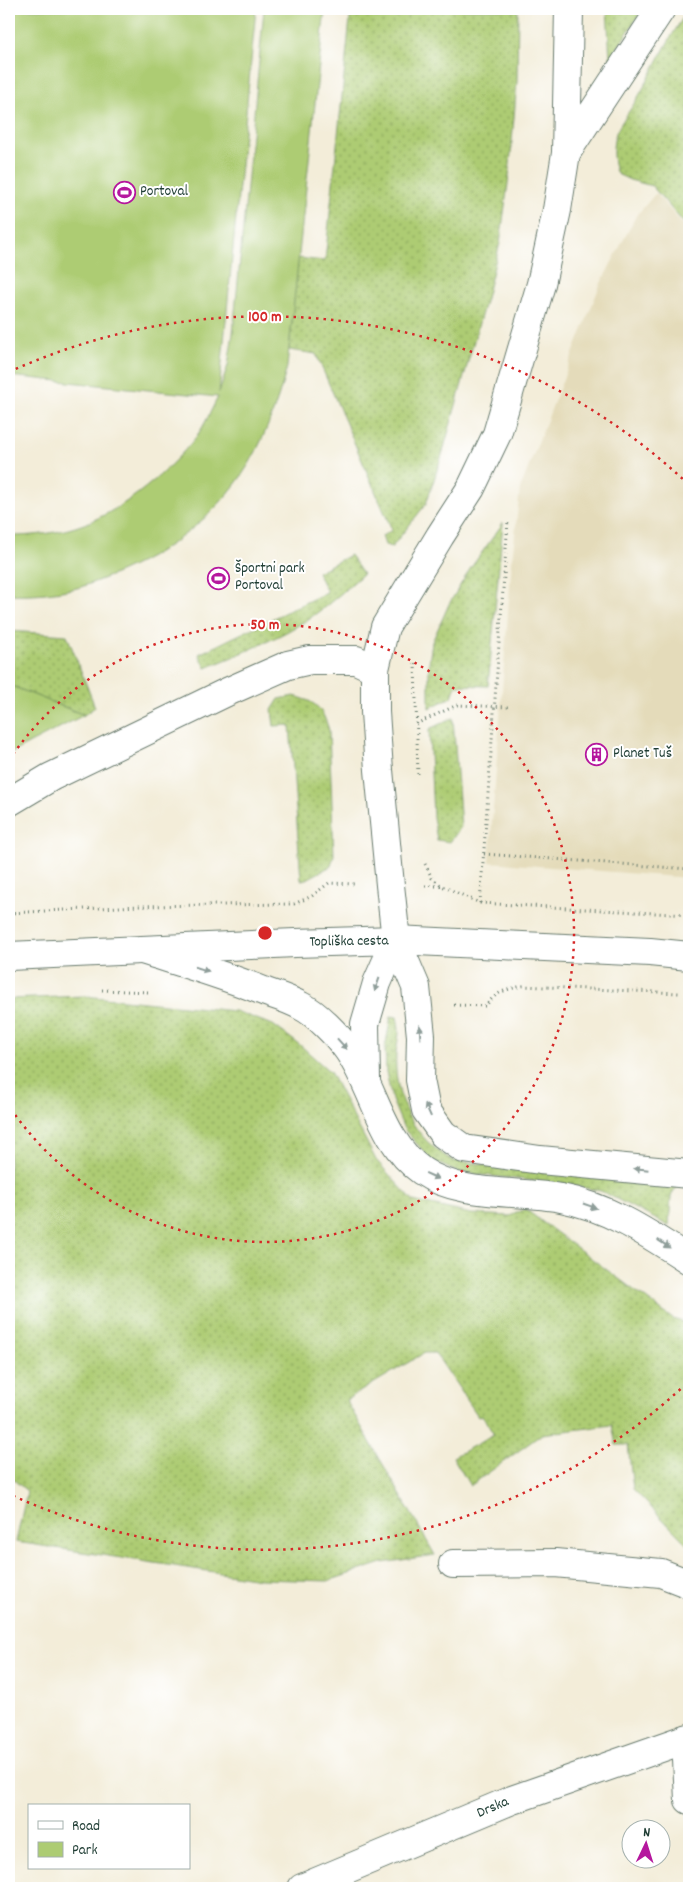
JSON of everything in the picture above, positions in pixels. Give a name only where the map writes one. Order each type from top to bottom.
[{"type":"street","points":[[569,9],[566,153],[542,284],[497,434],[471,488],[435,543],[385,627],[375,669],[375,712],[379,770],[396,940],[416,987],[421,1036],[420,1080],[426,1110],[443,1134],[464,1149],[540,1160],[689,1174]]},
{"type":"street","points":[[566,153],[661,9]]},
{"type":"street","points":[[9,802],[50,777],[227,692],[288,665],[310,660],[340,659],[356,660],[375,669]]},
{"type":"street","points":[[366,1084],[365,1024],[377,983],[396,940]]},
{"type":"street","name":"Topliška cesta","points":[[9,956],[138,949],[396,940],[650,952],[689,956]]},
{"type":"street","points":[[138,949],[237,980],[302,1006],[326,1026],[348,1050],[386,1129],[406,1156],[422,1171],[452,1185],[561,1198],[592,1206],[639,1227],[689,1260]]},
{"type":"street","points":[[453,1564],[555,1563],[661,1573],[689,1584]]},
{"type":"street","points":[[687,1739],[689,1800]]},
{"type":"street","name":"Drska","points":[[302,1888],[512,1800],[687,1739]]},
{"type":"path","points":[[480,903],[508,521]]},
{"type":"path","points":[[416,654],[418,780]]},
{"type":"path","points":[[416,724],[457,705],[508,707]]},
{"type":"path","points":[[484,854],[689,869]]},
{"type":"path","points":[[425,863],[432,878],[442,886],[480,903],[689,915]]},
{"type":"path","points":[[9,914],[138,906],[294,904],[312,896],[329,883]]},
{"type":"path","points":[[486,1006],[490,998],[500,992],[523,986],[680,994]]},
{"type":"path","points":[[96,990],[152,992]]},
{"type":"shaded area","points":[[656,193],[689,232],[689,878],[489,862],[512,560],[520,489],[600,285],[636,216]]},
{"type":"green space","name":"Portoval","points":[[9,9],[256,9],[219,393],[228,365],[233,333],[264,9],[325,9],[287,367],[274,410],[256,452],[240,478],[212,511],[196,526],[160,551],[122,571],[77,588],[26,594],[9,594],[9,536],[66,530],[84,524],[115,509],[160,476],[185,450],[196,437],[218,397],[9,376]]},
{"type":"green space","points":[[351,9],[518,9],[517,82],[509,176],[500,243],[442,455],[426,504],[392,547],[385,545],[382,536],[392,530],[316,354],[289,350],[298,258],[325,261]]},
{"type":"green space","points":[[607,9],[643,9],[610,59]]},
{"type":"green space","points":[[687,12],[689,15],[689,55],[686,56],[689,77],[689,229],[652,186],[617,174],[613,155],[616,132]]},
{"type":"green space","points":[[503,523],[488,686],[456,685],[452,697],[429,708],[429,663],[432,642],[449,604],[470,569]]},
{"type":"green space","points":[[350,555],[363,574],[324,608],[286,632],[206,668],[199,654],[327,592],[317,572]]},
{"type":"green space","points":[[9,631],[67,635],[95,707],[84,715],[9,685]]},
{"type":"green space","points":[[9,685],[84,715],[9,754]]},
{"type":"green space","points":[[294,696],[318,707],[324,716],[329,730],[334,855],[331,866],[307,879],[301,880],[290,725],[274,726],[272,710],[279,699]]},
{"type":"green space","points":[[453,718],[461,827],[450,842],[437,840],[433,817],[429,729]]},
{"type":"green space","points":[[84,996],[235,1011],[273,1025],[300,1045],[330,1072],[376,1160],[413,1201],[471,1214],[510,1216],[525,1209],[673,1319],[689,1323],[689,1546],[633,1489],[628,1445],[616,1445],[612,1425],[542,1434],[470,1486],[453,1457],[494,1435],[482,1415],[478,1416],[435,1353],[424,1353],[346,1400],[435,1555],[382,1563],[328,1581],[260,1579],[16,1542],[27,1491],[9,1476],[9,999]]},
{"type":"green space","points":[[391,1016],[397,1017],[399,1027],[396,1069],[402,1101],[408,1116],[417,1129],[440,1152],[454,1161],[678,1186],[671,1196],[669,1226],[601,1191],[568,1185],[457,1172],[431,1160],[404,1129],[392,1100],[386,1072],[385,1048]]},
{"type":"place","name":"Portoval","points":[[124,192]]},
{"type":"place","name":"Športni park Portoval","points":[[219,578]]},
{"type":"place","name":"Planet Tuš","points":[[597,754]]}]
